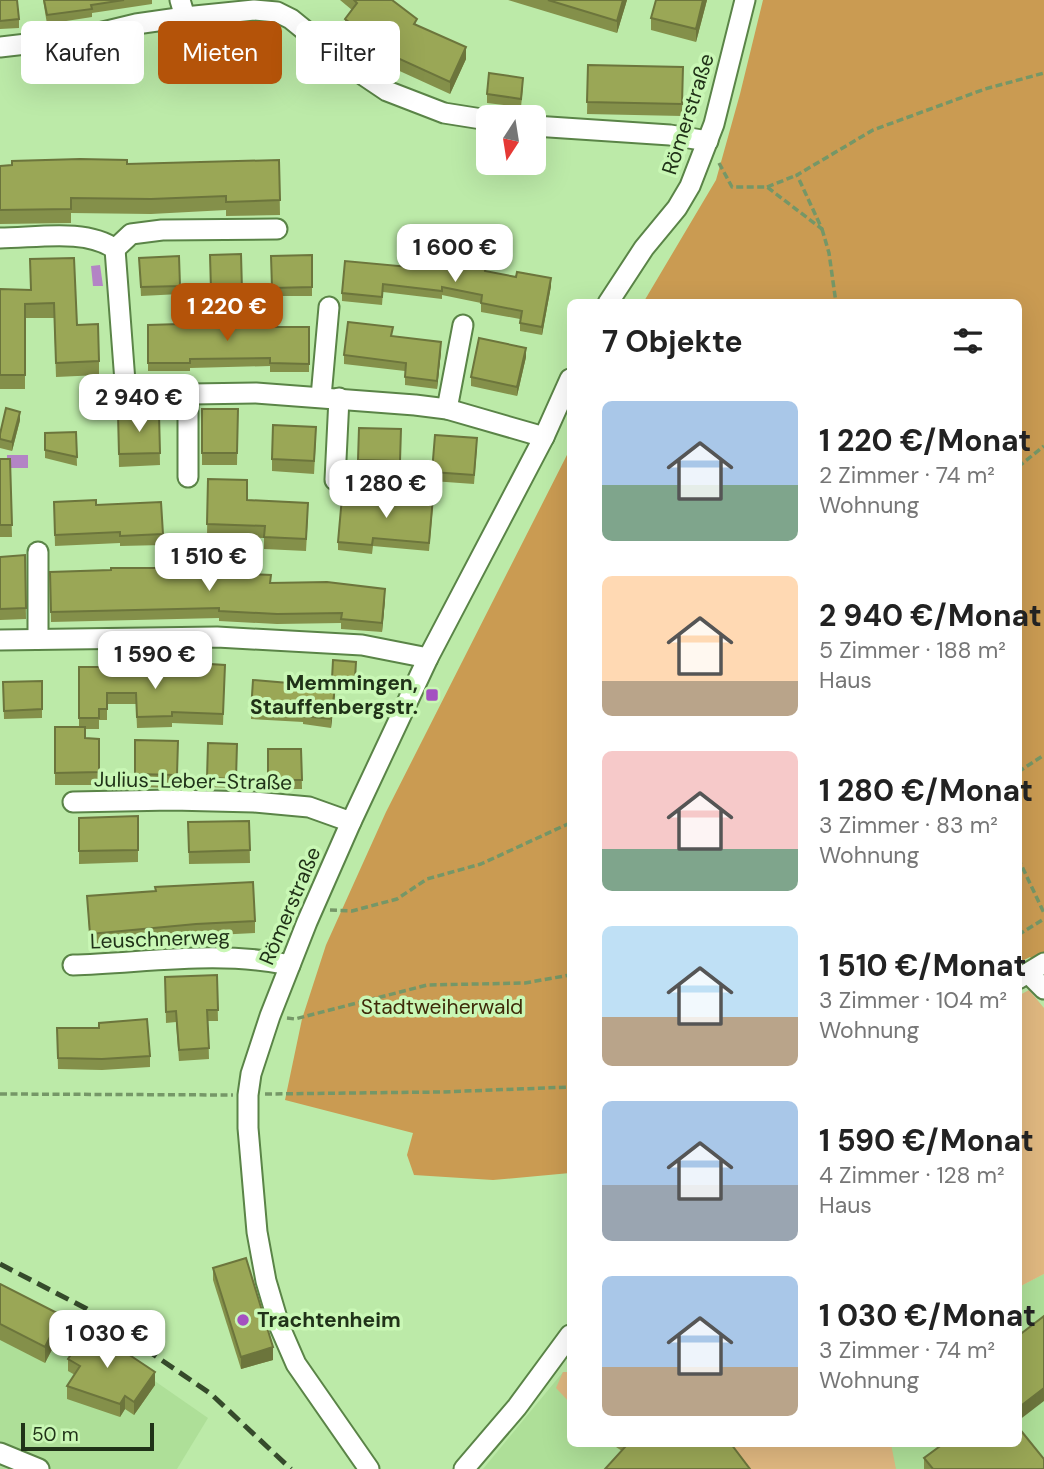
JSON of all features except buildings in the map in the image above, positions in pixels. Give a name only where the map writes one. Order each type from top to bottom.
[{"type":"street","name":"Römerstraße","points":[[611,299],[690,186],[708,141],[745,0]]},
{"type":"street","points":[[0,47],[78,38],[182,9],[276,12],[290,19],[344,62],[387,91],[444,113],[476,118]]},
{"type":"street","points":[[546,127],[670,135],[708,141]]},
{"type":"street","points":[[115,248],[131,234],[162,230],[277,229]]},
{"type":"street","points":[[0,238],[88,236],[115,248]]},
{"type":"street","points":[[115,248],[126,395],[256,393],[330,397],[447,409],[544,438]]},
{"type":"street","points":[[329,307],[330,397],[335,480]]},
{"type":"street","points":[[447,409],[463,325]]},
{"type":"street","name":"Römerstraße","points":[[369,1469],[296,1364],[279,1325],[266,1281],[257,1232],[248,1128],[251,1074],[289,965],[351,822],[428,658],[544,438],[567,386]]},
{"type":"street","points":[[188,395],[188,477]]},
{"type":"street","points":[[37,552],[38,639]]},
{"type":"street","points":[[0,640],[217,637],[362,645],[428,658]]},
{"type":"street","name":"Julius-Leber-Straße","points":[[74,802],[254,802],[309,807],[351,822]]},
{"type":"street","name":"Leuschnerweg","points":[[73,965],[234,958],[289,965]]},
{"type":"street","points":[[1030,972],[1044,989]]},
{"type":"street","points":[[464,1469],[517,1407],[567,1339]]},
{"type":"street","points":[[0,1453],[39,1469]]},
{"type":"path","points":[[708,141],[732,187],[767,187],[797,175],[873,131],[985,89],[1044,72]]},
{"type":"path","points":[[797,175],[822,229],[829,253],[835,299]]},
{"type":"path","points":[[767,187],[822,229]]},
{"type":"path","points":[[1022,464],[1044,446]]},
{"type":"path","points":[[1022,769],[1044,755]]},
{"type":"path","points":[[307,922],[326,910],[352,911],[397,899],[428,879],[481,864],[567,824]]},
{"type":"path","points":[[1022,866],[1044,913]]},
{"type":"path","points":[[1022,932],[1044,919]]},
{"type":"path","points":[[270,1016],[295,1019],[427,985],[525,982],[567,975]]},
{"type":"path","points":[[0,1094],[248,1095],[567,1087]]},
{"type":"shaded area","points":[[100,265],[103,286],[93,286],[91,266]]},
{"type":"shaded area","points":[[7,455],[28,455],[28,468],[7,468]]},
{"type":"shaded area","points":[[1029,990],[1044,1008],[1044,1274],[1022,1285],[1022,994]]},
{"type":"shaded area","points":[[1044,1274],[1044,1469],[483,1469],[563,1372],[567,1372],[567,1447],[1022,1447],[1022,1285]]},
{"type":"shaded area","points":[[0,1285],[77,1327],[208,1418],[177,1469],[0,1469]]},
{"type":"shaded area","points":[[563,1372],[567,1372],[567,1400],[556,1388]]},
{"type":"shaded area","points":[[726,1447],[892,1447],[896,1469],[743,1469]]},
{"type":"green space","points":[[763,0],[1044,0],[1044,972],[1030,957],[1022,961],[1022,299],[645,299],[716,180]]},
{"type":"green space","name":"Stadtweiherwald","points":[[567,455],[567,1173],[493,1180],[414,1175],[407,1155],[413,1133],[285,1100],[302,1019],[326,945],[386,812]]},
{"type":"railway","points":[[0,1264],[87,1309],[211,1394],[291,1469]]},
{"type":"place","name":"Memmingen, Stauffenbergstr.","points":[[432,695]]},
{"type":"place","name":"Trachtenheim","points":[[243,1320]]}]
